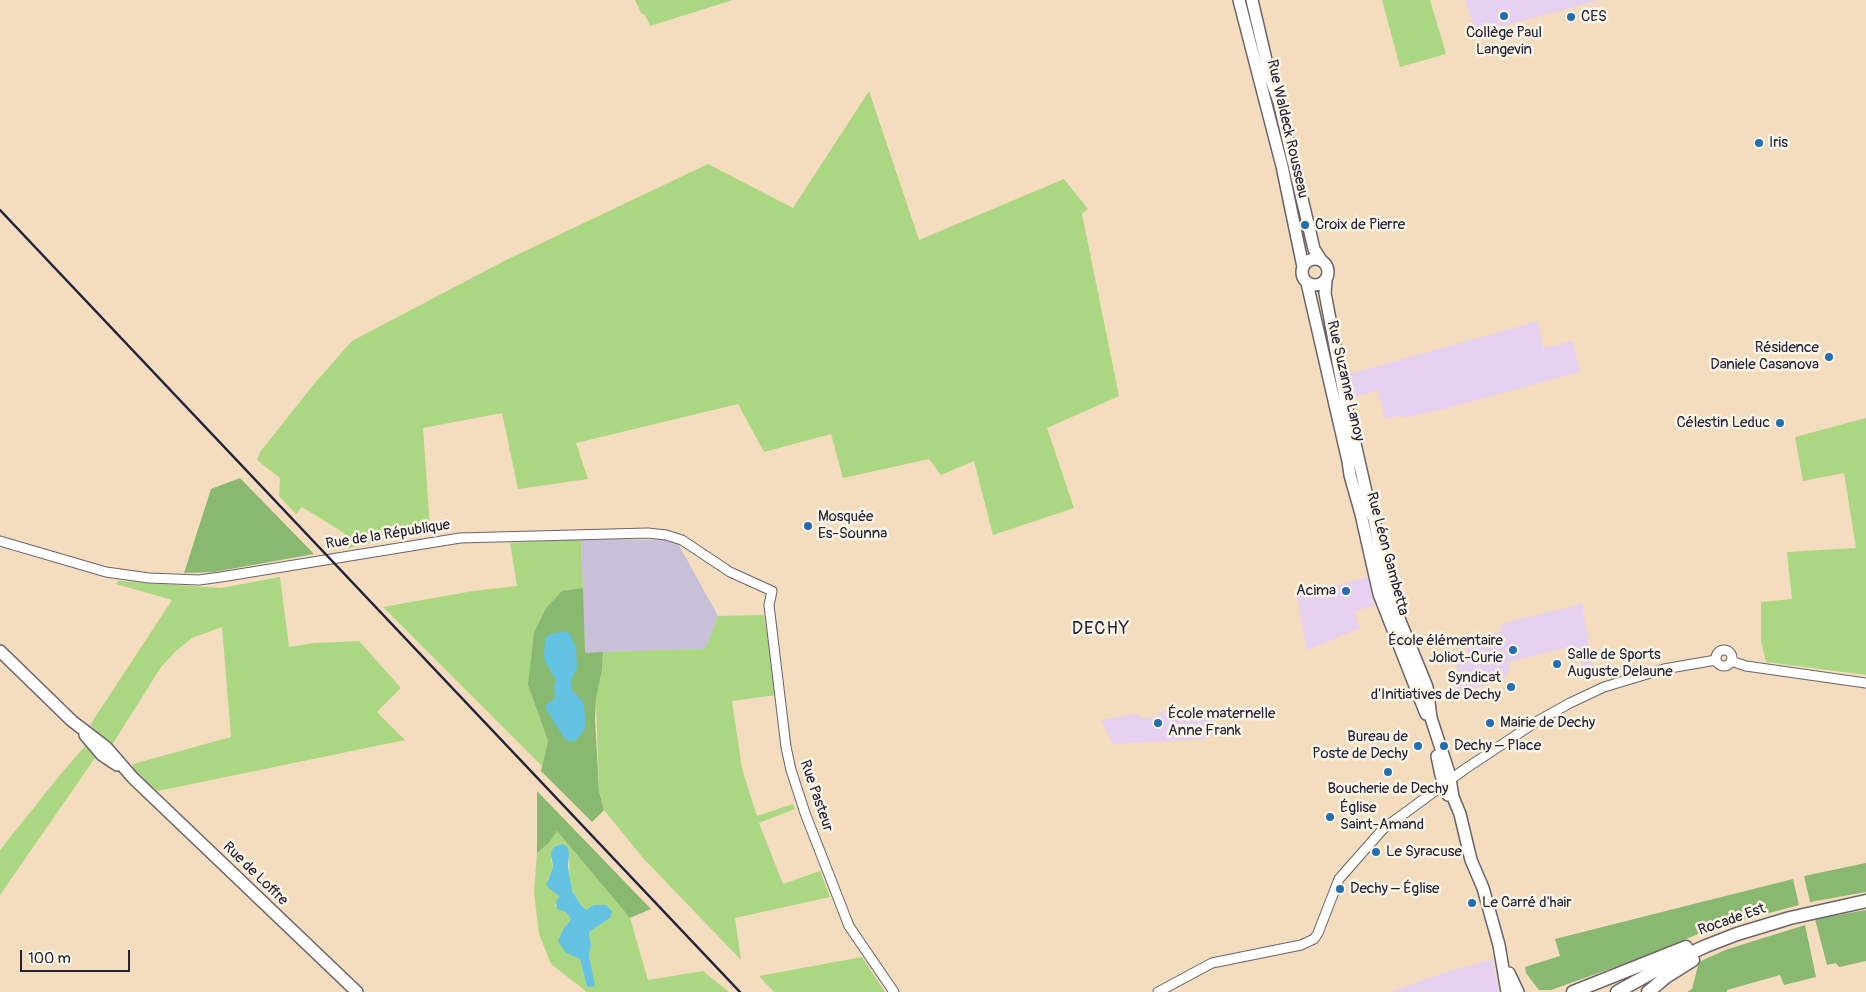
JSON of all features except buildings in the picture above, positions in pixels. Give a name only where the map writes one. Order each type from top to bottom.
[{"type":"highway","name":"Rocade Est","points":[[1617,992],[1700,948],[1756,928],[1866,901]]},
{"type":"highway","points":[[1573,992],[1702,941],[1728,933],[1756,928]]},
{"type":"highway","points":[[1648,992],[1687,963],[1756,928]]},
{"type":"main road","name":"Rue Waldeck Rousseau","points":[[1239,0],[1282,166],[1303,267]]},
{"type":"main road","name":"Rue Waldeck Rousseau","points":[[1252,0],[1314,250],[1321,260]]},
{"type":"main road","points":[[1310,260],[1321,260],[1328,269],[1326,280],[1317,286],[1306,283],[1302,277],[1303,267],[1310,260]]},
{"type":"main road","name":"Rue Suzanne Lanoy","points":[[1326,280],[1325,293],[1359,484]]},
{"type":"main road","name":"Rue Suzanne Lanoy","points":[[1306,283],[1350,475],[1359,484]]},
{"type":"main road","name":"Rue Léon Gambetta","points":[[1359,484],[1382,604],[1428,714],[1448,785],[1461,818],[1471,860],[1483,888],[1501,951]]},
{"type":"main road","name":"Rue de Loffre","points":[[0,651],[72,721],[95,748],[133,778],[357,992]]},
{"type":"main road","points":[[1501,951],[1507,992]]},
{"type":"main road","points":[[1501,951],[1513,984],[1518,992]]},
{"type":"street","name":"Rue de la République","points":[[0,541],[106,572],[149,578],[199,580],[453,538],[652,533],[682,540],[730,572],[772,591]]},
{"type":"street","name":"Rue Pasteur","points":[[772,591],[769,605],[786,747],[791,770],[805,813],[849,926],[894,992]]},
{"type":"street","points":[[1158,992],[1216,962],[1301,945],[1314,939],[1339,879],[1353,861],[1388,824],[1448,785],[1484,757],[1536,722],[1570,702],[1597,690],[1664,669],[1716,660],[1723,666],[1731,661],[1746,666],[1866,682]]},
{"type":"shaded area","name":"Collège Paul Langevin","points":[[1465,0],[1600,0],[1476,33]]},
{"type":"shaded area","points":[[1538,321],[1543,348],[1573,341],[1580,372],[1440,410],[1403,418],[1402,415],[1385,419],[1378,390],[1350,399],[1346,375]]},
{"type":"shaded area","points":[[581,539],[676,540],[718,616],[705,649],[585,653]]},
{"type":"shaded area","points":[[1371,576],[1378,604],[1354,612],[1360,628],[1307,650],[1297,596]]},
{"type":"shaded area","name":"École élémentaire Joliot-Curie","points":[[1582,604],[1594,673],[1584,675],[1579,658],[1573,660],[1569,647],[1508,662],[1510,671],[1507,671],[1508,676],[1505,676],[1503,680],[1478,687],[1478,689],[1466,695],[1464,691],[1454,695],[1452,693],[1450,686],[1460,683],[1456,665],[1471,659],[1464,640],[1502,631],[1501,624]]},
{"type":"shaded area","name":"École maternelle Anne Frank","points":[[1199,706],[1204,709],[1216,725],[1217,735],[1208,735],[1208,739],[1113,744],[1101,720],[1134,714],[1144,718],[1155,717],[1160,712]]},
{"type":"shaded area","points":[[1492,959],[1499,992],[1390,992],[1447,972]]},
{"type":"green space","points":[[635,0],[733,0],[650,26]]},
{"type":"green space","points":[[1382,0],[1430,0],[1446,54],[1400,67]]},
{"type":"green space","points":[[869,91],[919,240],[1064,179],[1088,209],[1082,214],[1119,396],[1047,428],[1074,508],[993,535],[974,461],[941,475],[929,459],[843,478],[831,434],[764,452],[738,404],[576,443],[588,479],[518,489],[502,413],[423,428],[430,529],[349,548],[344,533],[302,507],[296,514],[279,496],[280,478],[257,460],[260,452],[314,384],[352,341],[506,260],[708,164],[793,208]]},
{"type":"green space","points":[[1866,418],[1866,675],[1766,662],[1761,641],[1761,602],[1792,599],[1787,552],[1856,548],[1844,473],[1803,481],[1795,437]]},
{"type":"green space","points":[[240,478],[314,554],[214,572],[184,573],[211,489]]},
{"type":"green space","points":[[581,539],[585,653],[528,685],[548,741],[542,766],[383,607],[473,591],[517,586],[510,543]]},
{"type":"green space","points":[[280,577],[289,647],[314,643],[359,641],[401,688],[377,712],[405,740],[153,792],[132,771],[133,764],[231,737],[222,627],[192,638],[161,667],[112,745],[90,725],[172,600],[116,584],[118,581],[221,588]]},
{"type":"green space","points":[[583,588],[585,653],[603,652],[595,719],[599,791],[604,810],[592,822],[541,771],[548,741],[528,685],[534,633],[546,608],[562,591]]},
{"type":"green space","points":[[764,615],[776,695],[732,701],[742,769],[757,816],[793,804],[795,809],[759,823],[783,884],[820,871],[830,897],[735,918],[741,960],[643,858],[604,810],[599,791],[596,699],[602,670],[603,652],[705,649],[718,616]]},
{"type":"green space","points":[[87,744],[97,755],[0,895],[0,850]]},
{"type":"green space","points":[[537,791],[651,909],[630,918],[557,831],[549,843],[537,853]]},
{"type":"green space","points":[[557,831],[630,918],[648,980],[703,971],[729,992],[587,992],[551,964],[539,934],[534,892],[537,853],[549,843]],"holes":[[[569,853],[572,891],[586,910],[610,918],[589,932],[591,946],[589,956],[594,985],[587,987],[580,959],[566,953],[564,928],[571,919],[566,912],[555,906],[559,896],[547,880],[553,868],[551,859]]]},
{"type":"green space","points":[[1866,863],[1866,892],[1810,902],[1804,876]]},
{"type":"green space","points":[[1793,879],[1799,905],[1713,928],[1632,961],[1551,990],[1539,990],[1526,973],[1525,967],[1560,956],[1555,939]]},
{"type":"green space","points":[[1866,910],[1866,961],[1839,967],[1836,963],[1827,965],[1815,919]]},
{"type":"green space","points":[[1805,925],[1816,977],[1784,985],[1780,975],[1727,990],[1727,992],[1687,992],[1692,989],[1699,962],[1725,950]]},
{"type":"green space","points":[[862,957],[885,992],[774,992],[759,976]]},
{"type":"water","points":[[565,631],[570,634],[576,648],[577,668],[572,678],[571,689],[583,702],[586,725],[575,741],[568,741],[564,738],[545,706],[555,698],[554,686],[556,680],[545,662],[545,638],[551,634]]},
{"type":"water","points":[[563,844],[567,847],[569,853],[568,866],[572,891],[581,905],[586,910],[594,905],[606,905],[612,911],[610,918],[589,932],[591,946],[589,956],[595,986],[587,987],[580,959],[566,953],[558,941],[571,919],[566,912],[557,909],[556,902],[559,896],[546,885],[553,868],[551,852],[554,847]]},
{"type":"railway","points":[[0,210],[740,992]]},
{"type":"place","name":"Collège Paul Langevin","points":[[1504,16]]},
{"type":"place","name":"CES","points":[[1571,17]]},
{"type":"place","name":"Iris","points":[[1759,143]]},
{"type":"place","name":"Croix de Pierre","points":[[1305,225]]},
{"type":"place","name":"Résidence Daniele Casanova","points":[[1829,357]]},
{"type":"place","name":"Célestin Leduc","points":[[1780,423]]},
{"type":"place","name":"Mosquée Es-Sounna","points":[[808,526]]},
{"type":"place","name":"Acima","points":[[1346,591]]},
{"type":"place","name":"École élémentaire Joliot-Curie","points":[[1513,650]]},
{"type":"place","name":"Salle de Sports Auguste Delaune","points":[[1557,664]]},
{"type":"place","name":"Syndicat d'Initiatives de Dechy","points":[[1511,687]]},
{"type":"place","name":"École maternelle Anne Frank","points":[[1158,723]]},
{"type":"place","name":"Mairie de Dechy","points":[[1490,723]]},
{"type":"place","name":"Bureau de Poste de Dechy","points":[[1418,746]]},
{"type":"place","name":"Dechy – Place","points":[[1444,746]]},
{"type":"place","name":"Boucherie de Dechy","points":[[1388,772]]},
{"type":"place","name":"Église Saint-Amand","points":[[1330,817]]},
{"type":"place","name":"Le Syracuse","points":[[1376,852]]},
{"type":"place","name":"Dechy – Église","points":[[1340,889]]},
{"type":"place","name":"Le Carré d'hair","points":[[1472,903]]},
{"type":"district","name":"DECHY","points":[[1101,629]]}]
